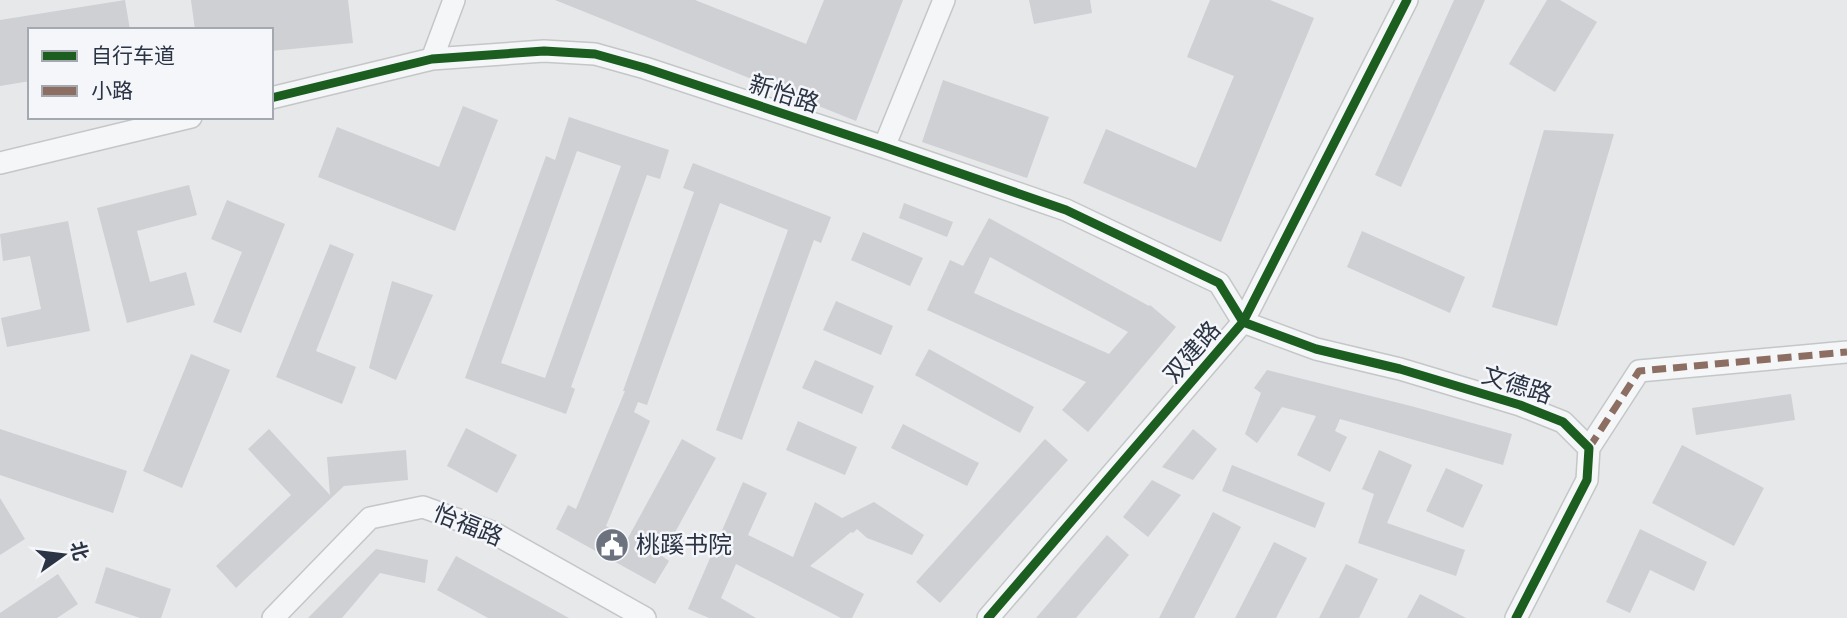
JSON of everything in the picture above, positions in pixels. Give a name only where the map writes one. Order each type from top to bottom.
[{"type":"street","points":[[432,59],[454,0]]},
{"type":"street","points":[[884,147],[944,0]]},
{"type":"street","name":"双建路","points":[[988,618],[1243,322],[1407,0]]},
{"type":"street","name":"新怡路","points":[[273,98],[432,59],[544,51],[595,54],[884,147],[1066,210],[1219,283],[1243,322]]},
{"type":"street","points":[[0,163],[183,119]]},
{"type":"street","name":"文德路","points":[[1243,322],[1316,349],[1400,369],[1520,405],[1563,422],[1589,448]]},
{"type":"street","points":[[1516,618],[1587,480],[1589,448],[1639,371],[1847,352]]},
{"type":"street","name":"怡福路","points":[[274,618],[370,518],[423,507],[492,531],[645,618]]},
{"type":"building","points":[[125,0],[130,28],[28,28],[28,81],[0,86],[0,20]]},
{"type":"building","points":[[191,0],[348,0],[353,43],[273,51],[273,28],[195,28]]},
{"type":"building","points":[[555,0],[695,0],[806,44],[824,0],[903,0],[856,121]]},
{"type":"building","points":[[1029,0],[1090,0],[1092,13],[1034,24]]},
{"type":"building","points":[[1210,0],[1270,0],[1314,18],[1221,242],[1083,183],[1106,129],[1196,168],[1234,76],[1187,57]]},
{"type":"building","points":[[1454,0],[1485,0],[1401,187],[1375,175]]},
{"type":"building","points":[[1547,0],[1560,0],[1597,22],[1555,92],[1509,64]]},
{"type":"building","points":[[943,80],[1049,117],[1027,178],[922,142]]},
{"type":"building","points":[[463,106],[498,120],[455,231],[318,177],[337,127],[439,167]]},
{"type":"building","points":[[569,117],[669,150],[660,179],[647,175],[571,387],[575,389],[566,414],[465,378],[546,156],[555,160]],"holes":[[[577,151],[621,166],[545,378],[501,363]]]},
{"type":"building","points":[[1544,130],[1614,134],[1557,326],[1492,307]]},
{"type":"building","points":[[693,163],[831,217],[821,243],[814,240],[742,440],[716,430],[788,230],[720,203],[647,405],[638,402],[634,412],[650,421],[606,526],[628,538],[682,439],[716,458],[662,556],[669,561],[655,584],[556,529],[568,505],[576,509],[625,391],[694,192],[683,188]]},
{"type":"building","points":[[189,185],[197,215],[137,231],[150,282],[186,272],[195,305],[127,323],[97,208]]},
{"type":"building","points":[[227,200],[285,224],[241,333],[213,322],[242,252],[211,239]]},
{"type":"building","points":[[904,203],[953,222],[947,237],[899,218]]},
{"type":"building","points":[[989,218],[1150,305],[1176,327],[1088,432],[1062,410],[1086,382],[927,310],[950,260],[963,266]],"holes":[[[990,257],[1128,332],[1109,354],[974,293]]]},
{"type":"building","points":[[68,221],[90,331],[7,347],[1,318],[41,309],[30,256],[3,261],[0,234]]},
{"type":"building","points":[[1362,231],[1465,277],[1450,313],[1347,267]]},
{"type":"building","points":[[863,232],[923,258],[910,286],[851,260]]},
{"type":"building","points":[[330,244],[354,254],[316,351],[356,367],[342,404],[276,377]]},
{"type":"building","points":[[392,281],[433,295],[396,380],[369,368]]},
{"type":"building","points":[[836,301],[893,326],[881,355],[823,330]]},
{"type":"building","points":[[929,349],[1034,407],[1020,433],[915,375]]},
{"type":"building","points":[[191,354],[230,370],[182,488],[143,471]]},
{"type":"building","points":[[815,360],[874,386],[862,414],[802,388]]},
{"type":"building","points":[[1267,370],[1512,434],[1503,465],[1340,419],[1335,431],[1347,437],[1330,472],[1297,455],[1316,416],[1282,407],[1257,443],[1245,434],[1261,393],[1254,388]]},
{"type":"building","points":[[1791,394],[1795,420],[1696,435],[1692,408]]},
{"type":"building","points":[[798,421],[857,447],[845,475],[786,450]]},
{"type":"building","points":[[903,424],[979,463],[967,486],[891,448]]},
{"type":"building","points":[[466,428],[517,455],[497,493],[447,466]]},
{"type":"building","points":[[0,429],[127,471],[113,513],[0,475]]},
{"type":"building","points":[[269,429],[330,495],[327,457],[406,450],[408,480],[344,486],[236,588],[216,566],[291,495],[248,449]]},
{"type":"building","points":[[1193,429],[1217,449],[1193,480],[1162,467]]},
{"type":"building","points":[[1045,439],[1068,460],[940,603],[916,582]]},
{"type":"building","points":[[1682,445],[1764,488],[1734,546],[1652,503]]},
{"type":"building","points":[[1379,450],[1412,465],[1387,523],[1465,550],[1456,576],[1358,543],[1374,494],[1362,489]]},
{"type":"building","points":[[1232,465],[1325,503],[1315,528],[1222,491]]},
{"type":"building","points":[[1446,468],[1483,485],[1463,528],[1426,511]]},
{"type":"building","points":[[1152,480],[1181,495],[1148,537],[1123,517]]},
{"type":"building","points":[[743,482],[767,493],[748,535],[793,557],[815,502],[842,518],[874,502],[924,535],[912,555],[867,538],[857,529],[810,566],[864,594],[852,618],[841,618],[736,564],[721,598],[756,618],[709,618],[688,609]]},
{"type":"building","points":[[0,498],[25,539],[0,555]]},
{"type":"building","points":[[1213,512],[1241,527],[1194,618],[1159,618]]},
{"type":"building","points":[[1640,529],[1707,562],[1694,591],[1650,570],[1630,613],[1606,602]]},
{"type":"building","points":[[1107,535],[1129,555],[1076,618],[1036,618]]},
{"type":"building","points":[[1274,542],[1307,558],[1276,618],[1235,618]]},
{"type":"building","points":[[376,549],[428,560],[425,583],[380,573],[342,618],[308,618]]},
{"type":"building","points":[[456,556],[569,618],[488,618],[437,590]]},
{"type":"building","points":[[1346,564],[1378,579],[1359,618],[1319,618]]},
{"type":"building","points":[[106,567],[171,589],[161,618],[140,618],[95,603]]},
{"type":"building","points":[[58,574],[78,604],[57,618],[0,618],[0,613]]},
{"type":"building","points":[[1420,594],[1466,618],[1407,618]]},
{"type":"marked path","points":[[1589,448],[1639,371],[1847,352]]},
{"type":"cycle path","points":[[988,618],[1243,322],[1407,0]]},
{"type":"cycle path","points":[[273,98],[432,59],[544,51],[595,54],[884,147],[1066,210],[1219,283],[1243,322],[1316,349],[1400,369],[1520,405],[1563,422],[1589,448],[1587,480],[1516,618]]},
{"type":"place","name":"桃蹊书院","points":[[612,545]]}]
